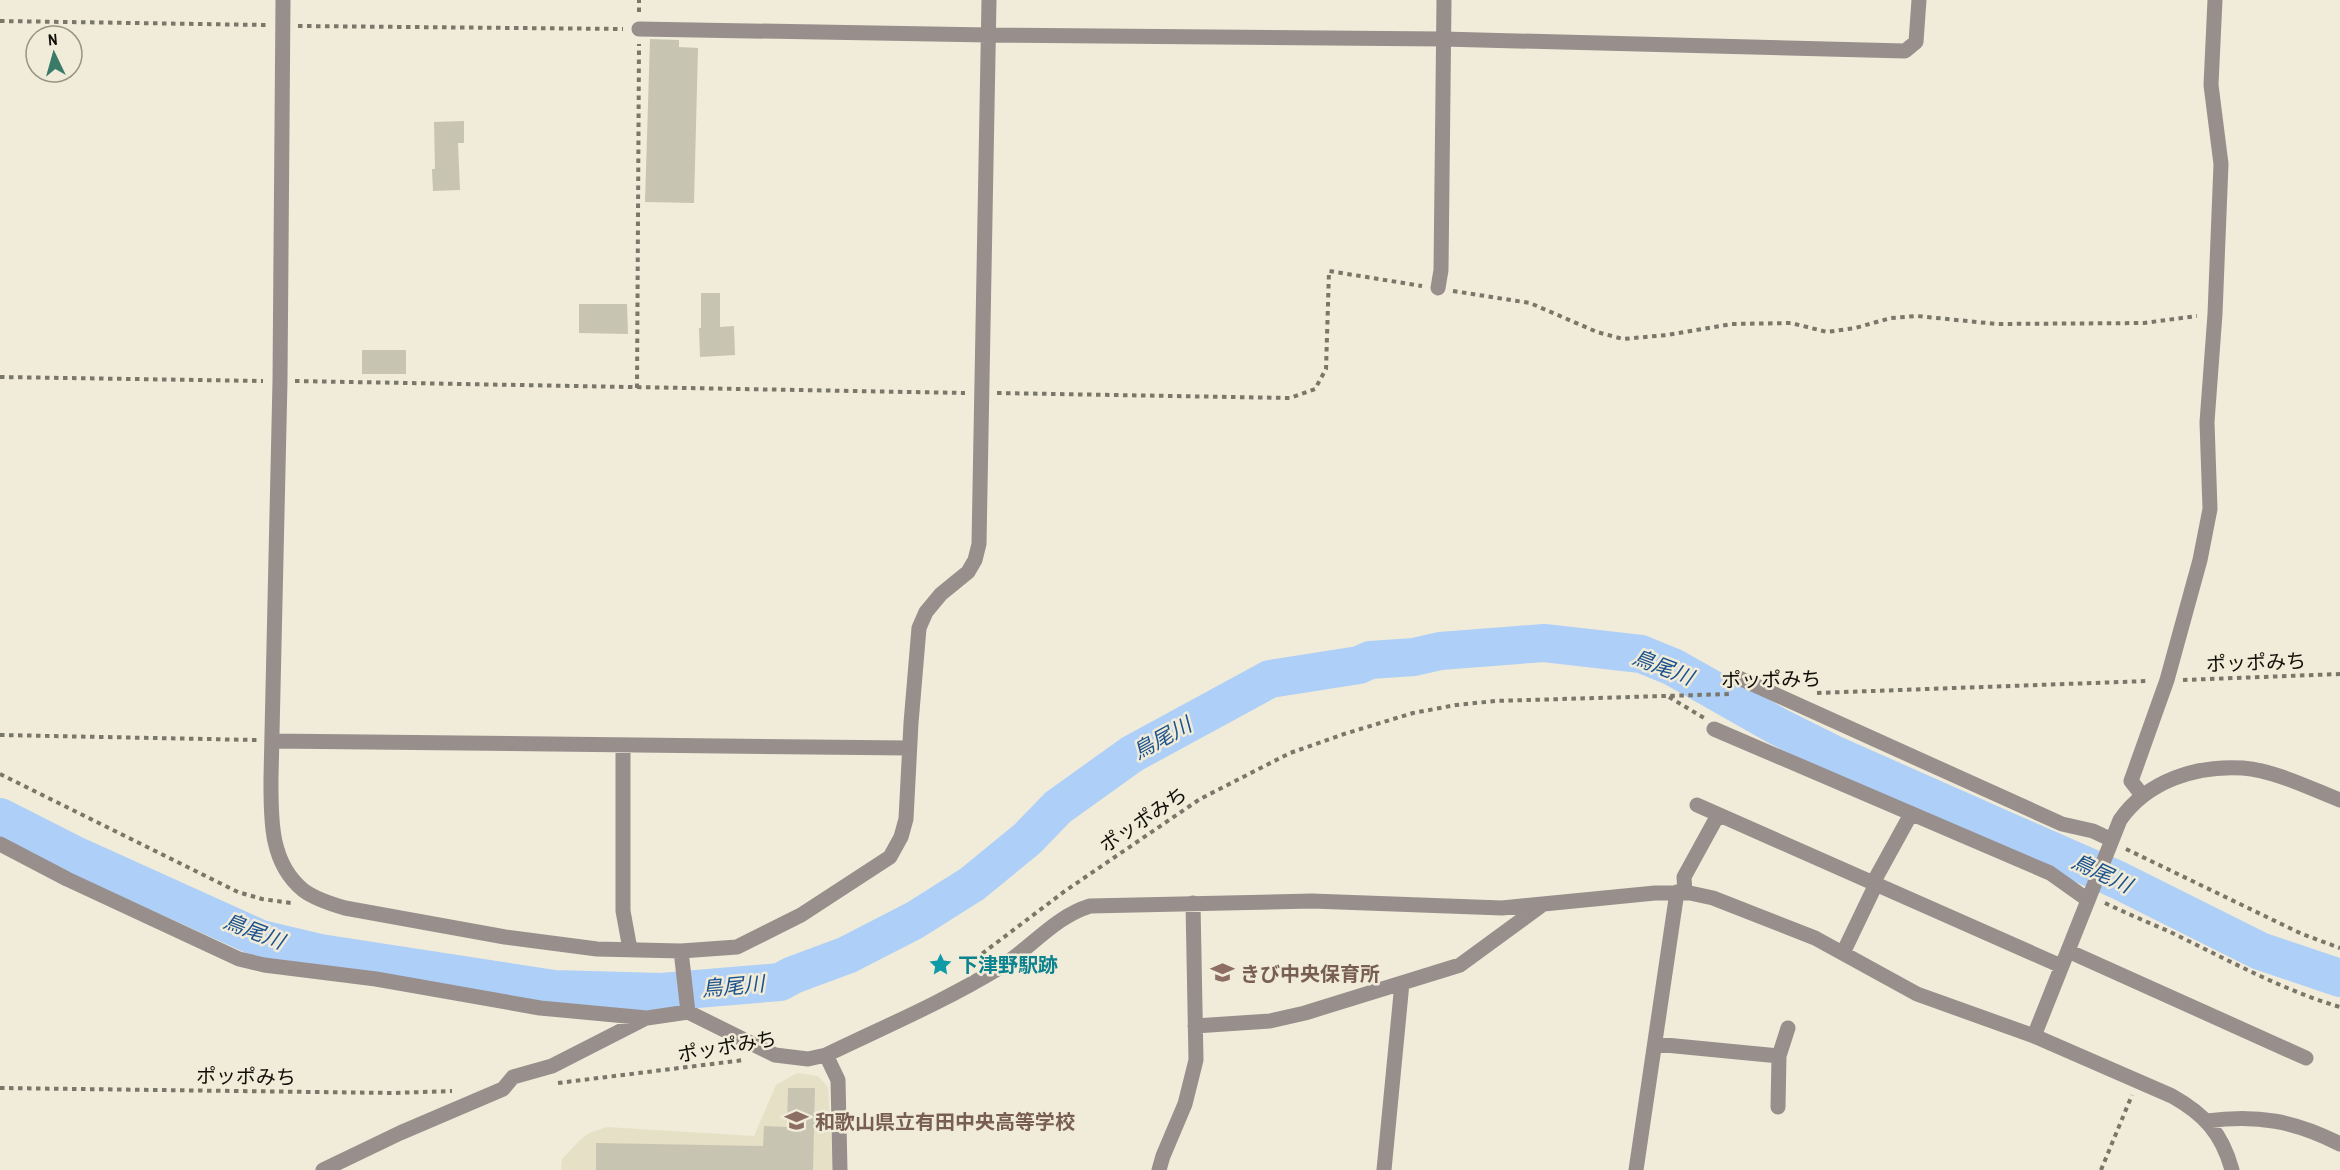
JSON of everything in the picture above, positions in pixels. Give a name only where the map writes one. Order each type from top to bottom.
[{"type":"street","points":[[283,0],[280,381],[271,808],[275,845],[286,869],[304,891],[322,901],[345,908],[505,937],[597,949],[630,949],[682,957],[737,946],[801,915],[890,857],[902,837],[906,819],[909,748],[919,628],[926,612],[941,594],[968,572],[975,560],[979,544],[989,0]]},
{"type":"street","points":[[1438,288],[1441,270],[1443,0]]},
{"type":"street","points":[[639,29],[1443,39],[1905,51],[1916,42],[1919,0]]},
{"type":"street","points":[[2142,795],[2130,781],[2167,680],[2200,560],[2210,509],[2207,422],[2215,314],[2221,164],[2211,85],[2215,0]]},
{"type":"street","points":[[1739,678],[2062,824],[2087,829],[2110,844]]},
{"type":"street","points":[[1714,729],[2050,873],[2090,896]]},
{"type":"street","points":[[272,741],[909,748]]},
{"type":"street","points":[[623,745],[623,911],[630,949]]},
{"type":"street","points":[[2034,1036],[2120,820],[2142,795],[2193,771],[2243,768],[2285,778],[2340,800]]},
{"type":"street","points":[[1697,805],[2061,966]]},
{"type":"street","points":[[1636,1170],[1684,877],[1718,814]]},
{"type":"street","points":[[1843,953],[1874,883],[1911,814]]},
{"type":"street","points":[[0,844],[67,879],[239,959],[264,965],[376,979],[540,1008],[647,1018]]},
{"type":"street","points":[[323,1170],[400,1133],[503,1089],[513,1077],[552,1066],[647,1018],[688,1008],[775,1055],[808,1059],[826,1055],[968,987],[1002,966],[1063,918],[1076,910],[1090,906],[1312,901],[1502,908],[1681,893],[1713,898],[1815,938],[1917,994],[2034,1036],[2172,1096],[2199,1113],[2207,1121],[2223,1145],[2232,1170]]},
{"type":"street","points":[[1159,1170],[1191,1082],[1196,1059],[1192,903]]},
{"type":"street","points":[[1195,1026],[1270,1021],[1305,1013],[1460,965],[1543,904]]},
{"type":"street","points":[[2068,951],[2306,1058]]},
{"type":"street","points":[[682,957],[688,1008]]},
{"type":"street","points":[[1384,1170],[1402,983]]},
{"type":"street","points":[[1778,1107],[1779,1056],[1788,1028]]},
{"type":"street","points":[[1655,1044],[1779,1056]]},
{"type":"street","points":[[826,1055],[838,1080],[840,1170]]},
{"type":"street","points":[[2207,1121],[2256,1117],[2278,1120],[2299,1126],[2340,1144]]},
{"type":"path","points":[[637,388],[639,0]]},
{"type":"path","points":[[0,21],[639,29]]},
{"type":"path","points":[[0,377],[1290,398],[1315,389],[1326,369],[1329,271],[1530,303],[1597,332],[1623,339],[1667,335],[1732,324],[1791,323],[1827,332],[1855,328],[1891,318],[1917,316],[1997,324],[2144,323],[2215,314]]},
{"type":"path","name":"ポッポみち","points":[[1816,693],[2340,674]]},
{"type":"path","name":"ポッポみち","points":[[967,964],[1065,891],[1171,817],[1200,799],[1290,753],[1376,723],[1456,705],[1496,701],[1733,693]]},
{"type":"path","points":[[0,735],[272,741]]},
{"type":"path","points":[[0,774],[238,892],[262,899],[292,903]]},
{"type":"path","points":[[2110,844],[2302,934],[2340,948]]},
{"type":"path","points":[[2090,896],[2168,931],[2275,984],[2300,995],[2340,1007]]},
{"type":"path","name":"ポッポみち","points":[[550,1084],[718,1065],[775,1055]]},
{"type":"path","points":[[2101,1170],[2138,1081]]},
{"type":"path","name":"ポッポみち","points":[[0,1088],[394,1093],[460,1090]]},
{"type":"shaded area","name":"和歌山県立有田中央高等学校","points":[[797,1073],[818,1076],[828,1087],[833,1170],[561,1170],[562,1159],[579,1141],[589,1133],[607,1127],[754,1136],[776,1085]]},
{"type":"building","points":[[650,39],[679,40],[679,47],[698,48],[694,203],[645,202]]},
{"type":"building","points":[[464,121],[464,143],[458,143],[460,190],[433,191],[434,122]]},
{"type":"building","points":[[701,293],[720,293],[720,327],[734,326],[735,355],[700,357]]},
{"type":"building","points":[[579,304],[627,304],[628,334],[579,333]]},
{"type":"building","points":[[362,350],[406,350],[406,374],[362,374]]},
{"type":"building","points":[[788,1088],[815,1088],[813,1170],[596,1170],[596,1143],[763,1146],[764,1126],[787,1127]]},
{"type":"waterway","name":"鳥尾川","points":[[0,817],[73,854],[261,939],[320,953],[554,989],[661,992],[780,982],[847,955],[915,920],[972,884],[1027,839],[1058,807],[1132,754],[1270,679],[1359,665],[1370,660],[1414,657],[1440,651],[1544,643],[1641,654],[1673,667],[1777,726],[1835,755],[2118,880],[2260,951],[2340,978]]},
{"type":"place","name":"下津野駅跡","points":[[940,964]]},
{"type":"place","name":"きび中央保育所","points":[[1222,973]]},
{"type":"place","name":"和歌山県立有田中央高等学校","points":[[797,1121]]}]
